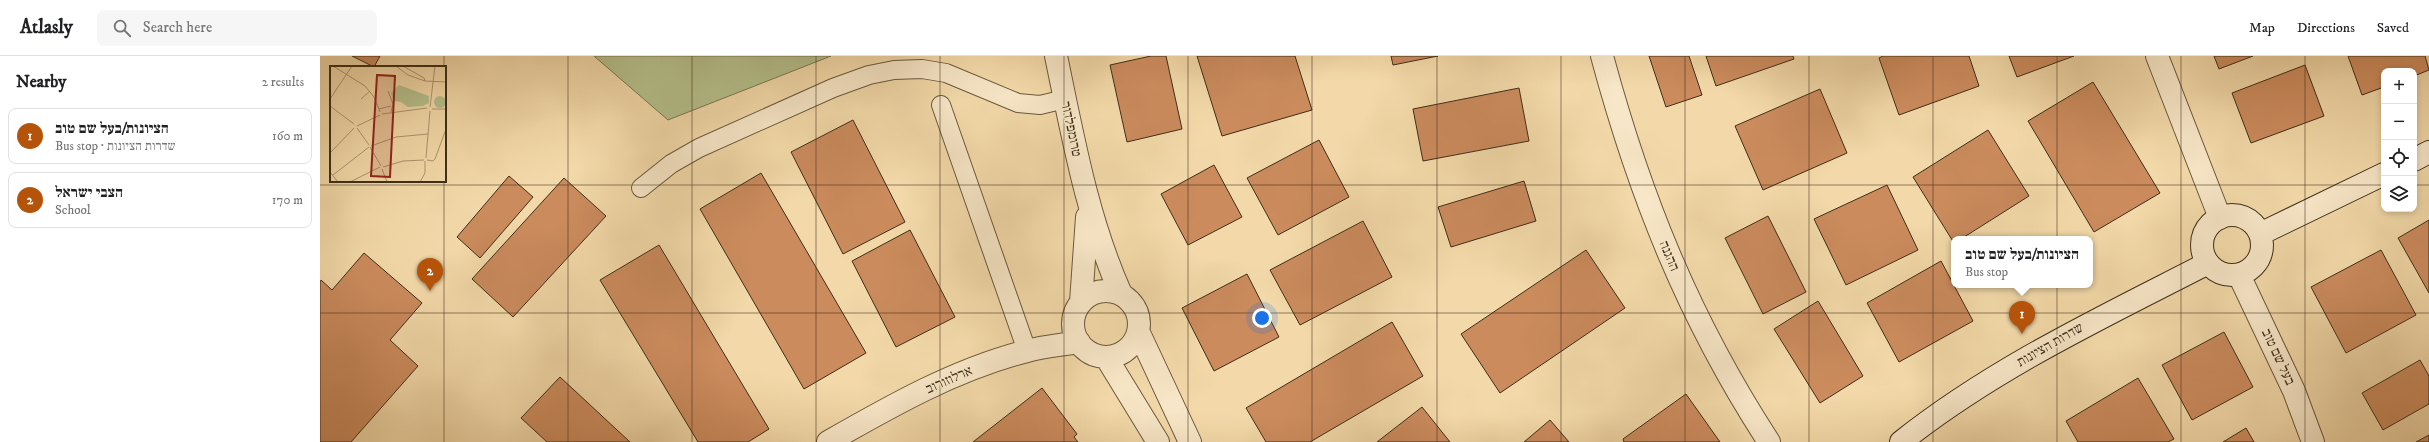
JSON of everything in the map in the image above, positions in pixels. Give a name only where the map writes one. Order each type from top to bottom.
[{"type":"street","name":"טרומפלדור","points":[[1056,56],[1087,202],[1109,266],[1121,294]]},
{"type":"street","name":"ההגנה","points":[[1602,56],[1644,192],[1678,277],[1712,348],[1768,442]]},
{"type":"street","points":[[2157,56],[2220,218]]},
{"type":"street","points":[[2417,158],[2429,152]]},
{"type":"street","points":[[2260,234],[2381,175]]},
{"type":"street","name":"טרומפלדור","points":[[1081,302],[1087,202]]},
{"type":"street","points":[[2239,215],[2256,225],[2260,234],[2263,244],[2258,262],[2250,270],[2239,275],[2227,276],[2217,272],[2208,263],[2202,249],[2204,234],[2212,223],[2220,218],[2239,215]]},
{"type":"street","name":"שדרות הציונות","points":[[1901,442],[1962,399],[2062,338],[2116,308],[2208,263]]},
{"type":"street","name":"בעל שם טוב","points":[[2239,275],[2294,390],[2313,442]]},
{"type":"street","points":[[1099,291],[1110,291],[1121,294],[1130,301],[1136,310],[1140,321],[1139,332],[1134,343],[1126,351],[1116,356],[1106,357],[1095,355],[1078,342],[1073,322],[1075,311],[1081,302],[1099,291]]},
{"type":"street","points":[[1139,332],[1190,442]]},
{"type":"street","name":"ארלוזורוב","points":[[828,442],[896,403],[970,370],[1027,351],[1078,342]]},
{"type":"street","points":[[1106,357],[1158,442]]},
{"type":"lane","points":[[641,188],[671,164],[699,148],[833,88],[888,71],[922,69],[946,73],[972,82],[1018,103],[1040,105],[1065,99]]},
{"type":"lane","points":[[941,105],[1027,351]]},
{"type":"green space","points":[[594,56],[831,56],[668,120]]},
{"type":"building","points":[[352,56],[380,56],[375,66]]},
{"type":"building","points":[[1151,56],[1166,56],[1182,129],[1127,142],[1110,65]]},
{"type":"building","points":[[1197,56],[1295,56],[1312,110],[1222,136]]},
{"type":"building","points":[[1391,56],[1438,56],[1393,65]]},
{"type":"building","points":[[1649,56],[1689,56],[1702,95],[1666,107]]},
{"type":"building","points":[[1706,56],[1793,56],[1794,59],[1716,86]]},
{"type":"building","points":[[1883,56],[1969,56],[1979,86],[1899,115],[1879,58]]},
{"type":"building","points":[[2009,56],[2074,56],[2017,77]]},
{"type":"building","points":[[2214,56],[2253,56],[2219,69]]},
{"type":"building","points":[[2348,56],[2425,56],[2429,70],[2417,75],[2417,68],[2381,68],[2381,88],[2362,95]]},
{"type":"building","points":[[2305,65],[2324,116],[2251,143],[2232,93]]},
{"type":"building","points":[[2093,82],[2160,193],[2094,232],[2028,121]]},
{"type":"building","points":[[1519,88],[1529,141],[1423,161],[1413,109]]},
{"type":"building","points":[[1820,89],[1847,153],[1763,190],[1735,126]]},
{"type":"building","points":[[853,120],[905,222],[843,254],[791,152]]},
{"type":"building","points":[[1988,130],[2029,196],[1966,236],[1951,236],[1951,238],[1913,177]]},
{"type":"building","points":[[1319,140],[1349,197],[1278,235],[1247,178]]},
{"type":"building","points":[[1214,165],[1242,217],[1188,245],[1161,194]]},
{"type":"building","points":[[761,173],[866,353],[804,389],[700,209]]},
{"type":"building","points":[[509,176],[533,197],[480,258],[457,237]]},
{"type":"building","points":[[564,178],[606,216],[513,317],[472,279]]},
{"type":"building","points":[[1524,181],[1536,221],[1451,247],[1438,207]]},
{"type":"building","points":[[1887,185],[1918,250],[1846,285],[1814,219]]},
{"type":"building","points":[[1768,216],[1806,292],[1763,314],[1725,238]]},
{"type":"building","points":[[2429,220],[2429,293],[2398,238]]},
{"type":"building","points":[[1363,221],[1392,277],[1300,325],[1270,270]]},
{"type":"building","points":[[910,230],[955,317],[896,347],[852,261]]},
{"type":"building","points":[[659,245],[769,429],[748,442],[698,442],[600,280]]},
{"type":"building","points":[[1586,250],[1625,308],[1500,393],[1461,334]]},
{"type":"building","points":[[2381,250],[2416,315],[2346,353],[2311,287]]},
{"type":"building","points":[[364,253],[422,303],[390,340],[418,366],[351,442],[320,442],[320,282],[321,280],[332,290]]},
{"type":"building","points":[[1941,261],[1951,280],[1951,288],[1955,288],[1973,321],[1899,362],[1867,303]]},
{"type":"building","points":[[1247,274],[1279,337],[1214,371],[1182,308]]},
{"type":"building","points":[[1818,301],[1863,376],[1820,403],[1774,329]]},
{"type":"building","points":[[1392,322],[1423,376],[1310,442],[1266,442],[1246,408]]},
{"type":"building","points":[[2224,332],[2253,387],[2192,420],[2162,365]]},
{"type":"building","points":[[2420,360],[2429,376],[2429,404],[2383,430],[2362,393]]},
{"type":"building","points":[[560,377],[630,442],[547,442],[521,418]]},
{"type":"building","points":[[2138,378],[2174,439],[2168,442],[2078,442],[2066,421]]},
{"type":"building","points":[[1042,388],[1077,434],[1074,437],[1078,442],[973,442]]},
{"type":"building","points":[[1686,394],[1720,442],[1624,442],[1623,439]]},
{"type":"building","points":[[1422,407],[1450,442],[1377,442]]},
{"type":"building","points":[[1550,420],[1569,442],[1524,442]]},
{"type":"building","points":[[2246,428],[2254,442],[2223,442]]},
{"type":"building","points":[[2429,435],[2429,442],[2416,442]]},
{"type":"place","name":"הצבי ישראל","points":[[430,291]]},
{"type":"place","name":"הציונות/בעל שם טוב","points":[[2022,334]]}]
